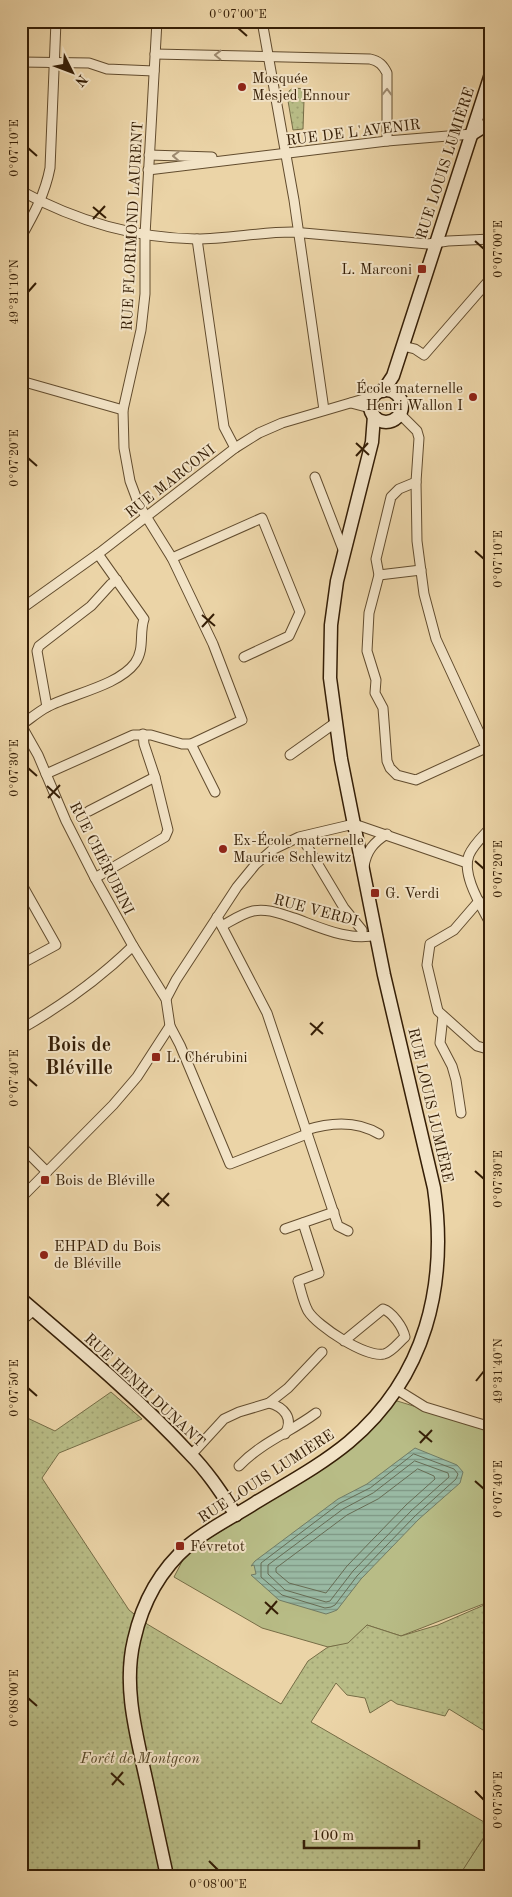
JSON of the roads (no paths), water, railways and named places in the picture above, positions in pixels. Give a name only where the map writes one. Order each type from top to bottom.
[{"type":"main road","name":"RUE LOUIS LUMIÈRE","points":[[384,393],[394,376],[491,74]]},
{"type":"main road","points":[[472,134],[491,122]]},
{"type":"main road","points":[[384,393],[401,402],[400,414],[394,420],[387,422],[380,421],[372,412],[372,399],[384,393]]},
{"type":"main road","name":"RUE LOUIS LUMIÈRE","points":[[167,1876],[130,1698],[130,1664],[133,1641],[142,1611],[153,1589],[167,1569],[189,1546],[348,1443],[374,1417],[396,1390],[415,1356],[430,1312],[438,1266],[438,1218],[434,1188],[384,975],[335,723],[331,693],[329,653],[334,598],[372,442],[372,412]]},
{"type":"main road","name":"RUE LOUIS LUMIÈRE","points":[[372,442],[387,422]]},
{"type":"main road","name":"RUE HENRI DUNANT","points":[[21,1299],[148,1412],[191,1455],[213,1481],[236,1515]]},
{"type":"street","points":[[21,237],[40,202],[47,185],[50,168],[56,21]]},
{"type":"street","name":"RUE FLORIMOND LAURENT","points":[[157,21],[145,235],[145,294],[141,330],[124,410],[124,448],[130,481],[139,504],[172,558],[213,644],[242,720],[190,744]]},
{"type":"street","points":[[262,21],[284,153],[294,200],[297,233],[324,410]]},
{"type":"street","points":[[155,54],[370,58],[380,62],[387,73],[387,140]]},
{"type":"street","points":[[21,62],[88,63],[107,69],[154,71]]},
{"type":"street","name":"RUE DE L'AVENIR","points":[[148,170],[387,140],[472,134]]},
{"type":"street","name":"RUE DE L'AVENIR","points":[[149,155],[237,158]]},
{"type":"street","points":[[21,191],[40,202],[90,223],[145,235],[197,239],[272,232],[428,244],[491,239]]},
{"type":"street","points":[[197,239],[224,427],[236,448]]},
{"type":"street","points":[[403,346],[415,349],[424,355],[491,278]]},
{"type":"street","points":[[21,381],[124,410]]},
{"type":"street","name":"RUE MARCONI","points":[[21,609],[98,554],[236,448],[259,433],[282,423],[384,393]]},
{"type":"street","name":"RUE MARCONI","points":[[351,404],[372,412]]},
{"type":"street","points":[[400,414],[417,431],[419,449],[416,482],[417,541],[424,594],[436,639],[491,758]]},
{"type":"street","points":[[315,477],[344,552]]},
{"type":"street","points":[[416,482],[398,489],[391,497],[376,560],[379,575],[369,613],[367,651],[376,680],[375,693],[383,708],[387,762],[397,775],[416,780],[486,748]]},
{"type":"street","points":[[172,558],[262,518],[300,612],[289,636],[244,657]]},
{"type":"street","points":[[21,725],[47,707],[101,685],[124,673],[136,662],[140,654],[144,619],[98,554]]},
{"type":"street","points":[[379,575],[420,570]]},
{"type":"street","points":[[47,707],[37,651],[39,646],[91,606],[117,580]]},
{"type":"street","points":[[290,754],[335,723]]},
{"type":"street","name":"RUE CHÉRUBINI","points":[[21,725],[46,774],[66,821],[96,878],[133,946],[166,999]]},
{"type":"street","points":[[481,736],[491,731]]},
{"type":"street","points":[[96,878],[165,837],[168,830],[155,777],[144,744],[143,734]]},
{"type":"street","points":[[46,774],[133,735],[143,734],[190,744],[215,792]]},
{"type":"street","points":[[89,811],[155,777]]},
{"type":"street","points":[[379,1134],[362,1126],[339,1123],[321,1125],[230,1164],[184,1054],[170,1026],[166,999],[176,980],[217,917],[255,865],[272,850],[299,837],[354,824],[467,863]]},
{"type":"street","points":[[491,827],[470,854],[467,863],[468,875],[491,925]]},
{"type":"street","points":[[364,876],[368,852],[373,844],[387,834]]},
{"type":"street","points":[[304,841],[344,908],[362,930],[362,936]]},
{"type":"street","points":[[21,883],[56,945],[21,964]]},
{"type":"street","points":[[479,901],[454,930],[430,944],[427,965],[438,1012],[477,1046],[491,1050]]},
{"type":"street","name":"RUE VERDI","points":[[222,926],[253,911],[273,911],[321,928],[362,936],[376,935]]},
{"type":"street","points":[[217,917],[267,1013],[338,1226],[348,1231]]},
{"type":"street","points":[[21,1029],[79,993],[107,971],[133,946]]},
{"type":"street","points":[[443,1016],[440,1043],[452,1066],[461,1113]]},
{"type":"street","points":[[21,1198],[113,1105],[137,1077],[170,1026]]},
{"type":"street","points":[[21,1146],[47,1172]]},
{"type":"street","points":[[285,1229],[334,1212]]},
{"type":"street","points":[[303,1223],[319,1273],[298,1281],[308,1311],[314,1318],[344,1342],[378,1354],[386,1353],[405,1337],[404,1332],[389,1311],[383,1309],[344,1342]]},
{"type":"street","points":[[21,1321],[34,1310]]},
{"type":"street","points":[[191,1455],[224,1419],[239,1412],[269,1403],[288,1388],[322,1352]]},
{"type":"street","points":[[396,1390],[425,1407],[491,1427]]},
{"type":"street","points":[[269,1403],[280,1407],[287,1415],[289,1421],[285,1434]]},
{"type":"street","points":[[238,1466],[252,1452],[285,1434],[316,1413]]},
{"type":"water","points":[[415,1448],[457,1465],[463,1472],[460,1483],[419,1519],[361,1579],[337,1610],[326,1614],[279,1600],[251,1575],[256,1574],[254,1565],[251,1566],[255,1561],[338,1499],[367,1484]]},
{"type":"place","name":"Mosquée Mesjed Ennour","points":[[242,87]]},
{"type":"place","name":"L. Marconi","points":[[422,269]]},
{"type":"place","name":"École maternelle Henri Wallon I","points":[[473,397]]},
{"type":"place","name":"Ex-École maternelle Maurice Schlewitz","points":[[223,849]]},
{"type":"place","name":"G. Verdi","points":[[375,893]]},
{"type":"place","name":"L. Chérubini","points":[[156,1057]]},
{"type":"place","name":"Bois de Bléville","points":[[45,1180]]},
{"type":"place","name":"EHPAD du Bois de Bléville","points":[[44,1255]]},
{"type":"place","name":"Févretot","points":[[180,1546]]},
{"type":"district","name":"Bois de Bléville","points":[[79,1056]]},
{"type":"park label","name":"Forêt de Montgeon","points":[[140,1758]]}]
